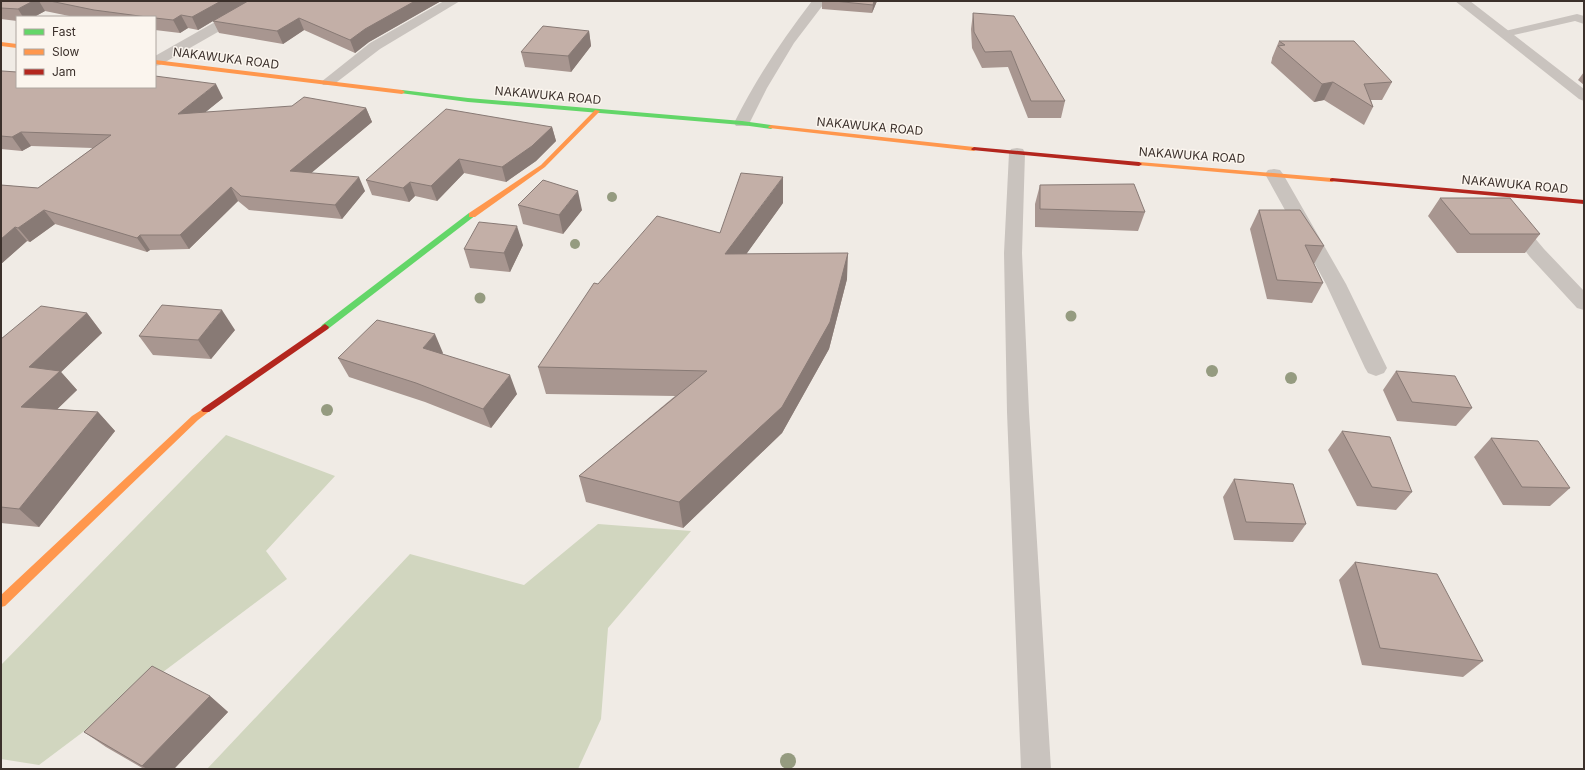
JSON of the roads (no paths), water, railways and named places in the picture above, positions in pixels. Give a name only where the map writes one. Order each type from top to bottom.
[{"type":"main road","points":[[1,44],[16,46]]},
{"type":"main road","name":"NAKAWUKA ROAD","points":[[156,62],[468,100],[742,124],[804,132],[1017,153],[1274,174],[1584,202]]},
{"type":"main road","points":[[1,602],[195,418],[335,320],[452,229],[543,166],[597,111]]},
{"type":"street","points":[[156,61],[262,1]]},
{"type":"street","points":[[328,82],[375,46],[453,1]]},
{"type":"street","points":[[742,124],[767,74],[788,42],[819,1]]},
{"type":"street","points":[[1462,1],[1584,96]]},
{"type":"street","points":[[1017,153],[1013,253],[1018,412],[1036,769]]},
{"type":"street","points":[[1274,174],[1336,284],[1376,368]]},
{"type":"street","points":[[1488,193],[1537,253],[1584,303]]},
{"type":"lane","points":[[1505,34],[1582,18]]}]
